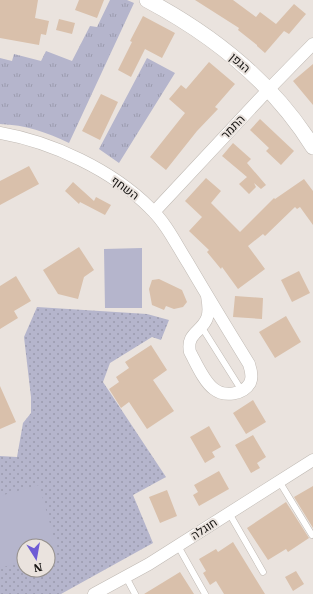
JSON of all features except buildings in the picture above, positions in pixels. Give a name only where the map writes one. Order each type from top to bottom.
[{"type":"street","name":"הגפן","points":[[147,0],[193,26],[234,58],[268,90],[294,118],[313,147]]},
{"type":"street","name":"התמר","points":[[154,212],[313,44]]},
{"type":"street","name":"השחף","points":[[0,133],[42,143],[80,159],[133,193],[154,212],[165,226],[249,364],[252,374],[250,382],[242,391]]},
{"type":"street","points":[[208,296],[208,317],[190,339],[190,352],[209,385],[221,393],[229,394],[242,391]]},
{"type":"street","name":"חוגלה","points":[[94,594],[178,546],[313,460]]},
{"type":"lane","points":[[201,326],[242,391]]},
{"type":"lane","points":[[279,481],[312,535]]},
{"type":"lane","points":[[229,513],[263,572]]},
{"type":"lane","points":[[178,546],[205,594]]},
{"type":"lane","points":[[126,577],[135,594]]},
{"type":"green space","points":[[110,0],[127,0],[134,3],[69,143],[36,130],[0,124],[0,58],[12,61],[14,54],[41,61],[46,51],[72,61],[90,26],[97,27]]},
{"type":"green space","points":[[147,58],[175,73],[119,163],[99,149]]},
{"type":"green space","points":[[142,248],[142,308],[105,308],[104,249]]},
{"type":"green space","points":[[37,307],[147,314],[169,320],[161,340],[152,337],[110,363],[103,382],[166,477],[133,495],[153,543],[61,594],[0,594],[0,456],[17,457],[23,423],[31,413],[31,397],[24,337]]},
{"type":"green space","points":[[39,485],[54,538],[16,538],[16,563],[0,568],[0,496]]}]
